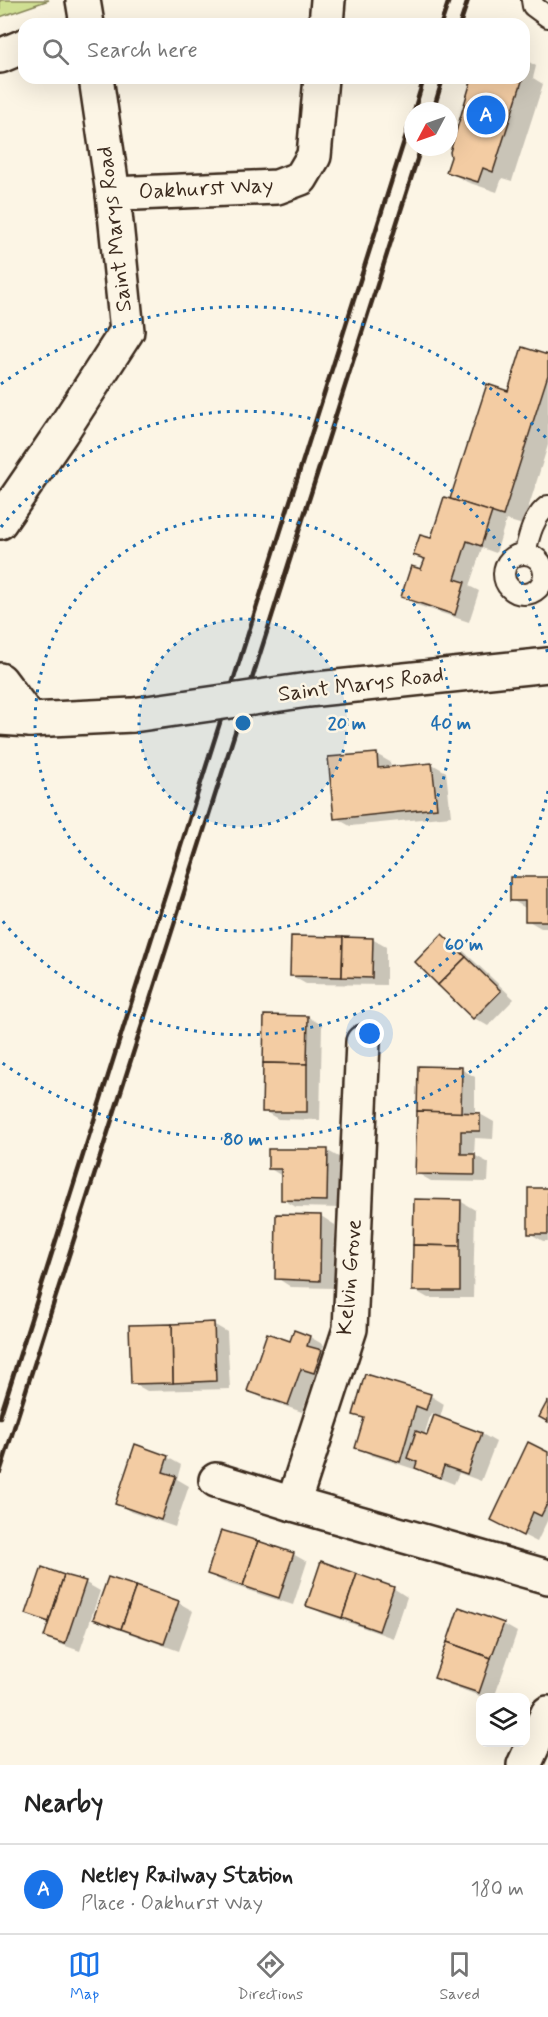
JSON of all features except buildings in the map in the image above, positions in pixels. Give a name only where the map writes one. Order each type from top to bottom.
[{"type":"street","points":[[326,18],[328,0]]},
{"type":"street","points":[[0,56],[18,48]]},
{"type":"street","name":"Saint Marys Road","points":[[0,522],[62,433],[127,331],[113,194],[97,84]]},
{"type":"street","name":"Oakhurst Way","points":[[113,194],[277,187],[301,178],[315,156],[321,84]]},
{"type":"street","name":"Saint Marys Road","points":[[0,680],[15,719],[133,716],[308,690],[548,664]]},
{"type":"street","name":"Kelvin Grove","points":[[293,1504],[350,1329],[363,1042]]},
{"type":"street","points":[[216,1480],[548,1577]]},
{"type":"street","points":[[524,1765],[548,1713]]},
{"type":"lane","points":[[532,0],[533,6],[548,16]]},
{"type":"lane","points":[[525,553],[529,534],[540,512],[548,506]]},
{"type":"green space","points":[[0,0],[49,0],[0,17]]},
{"type":"railway","points":[[443,18],[449,0]]},
{"type":"railway","points":[[462,18],[468,0]]},
{"type":"railway","points":[[417,102],[422,84]]},
{"type":"railway","points":[[436,102],[441,84]]},
{"type":"railway","points":[[0,1417],[404,141]]},
{"type":"railway","points":[[0,1472],[418,156]]},
{"type":"place","name":"Netley Railway Station","points":[[486,115]]}]
